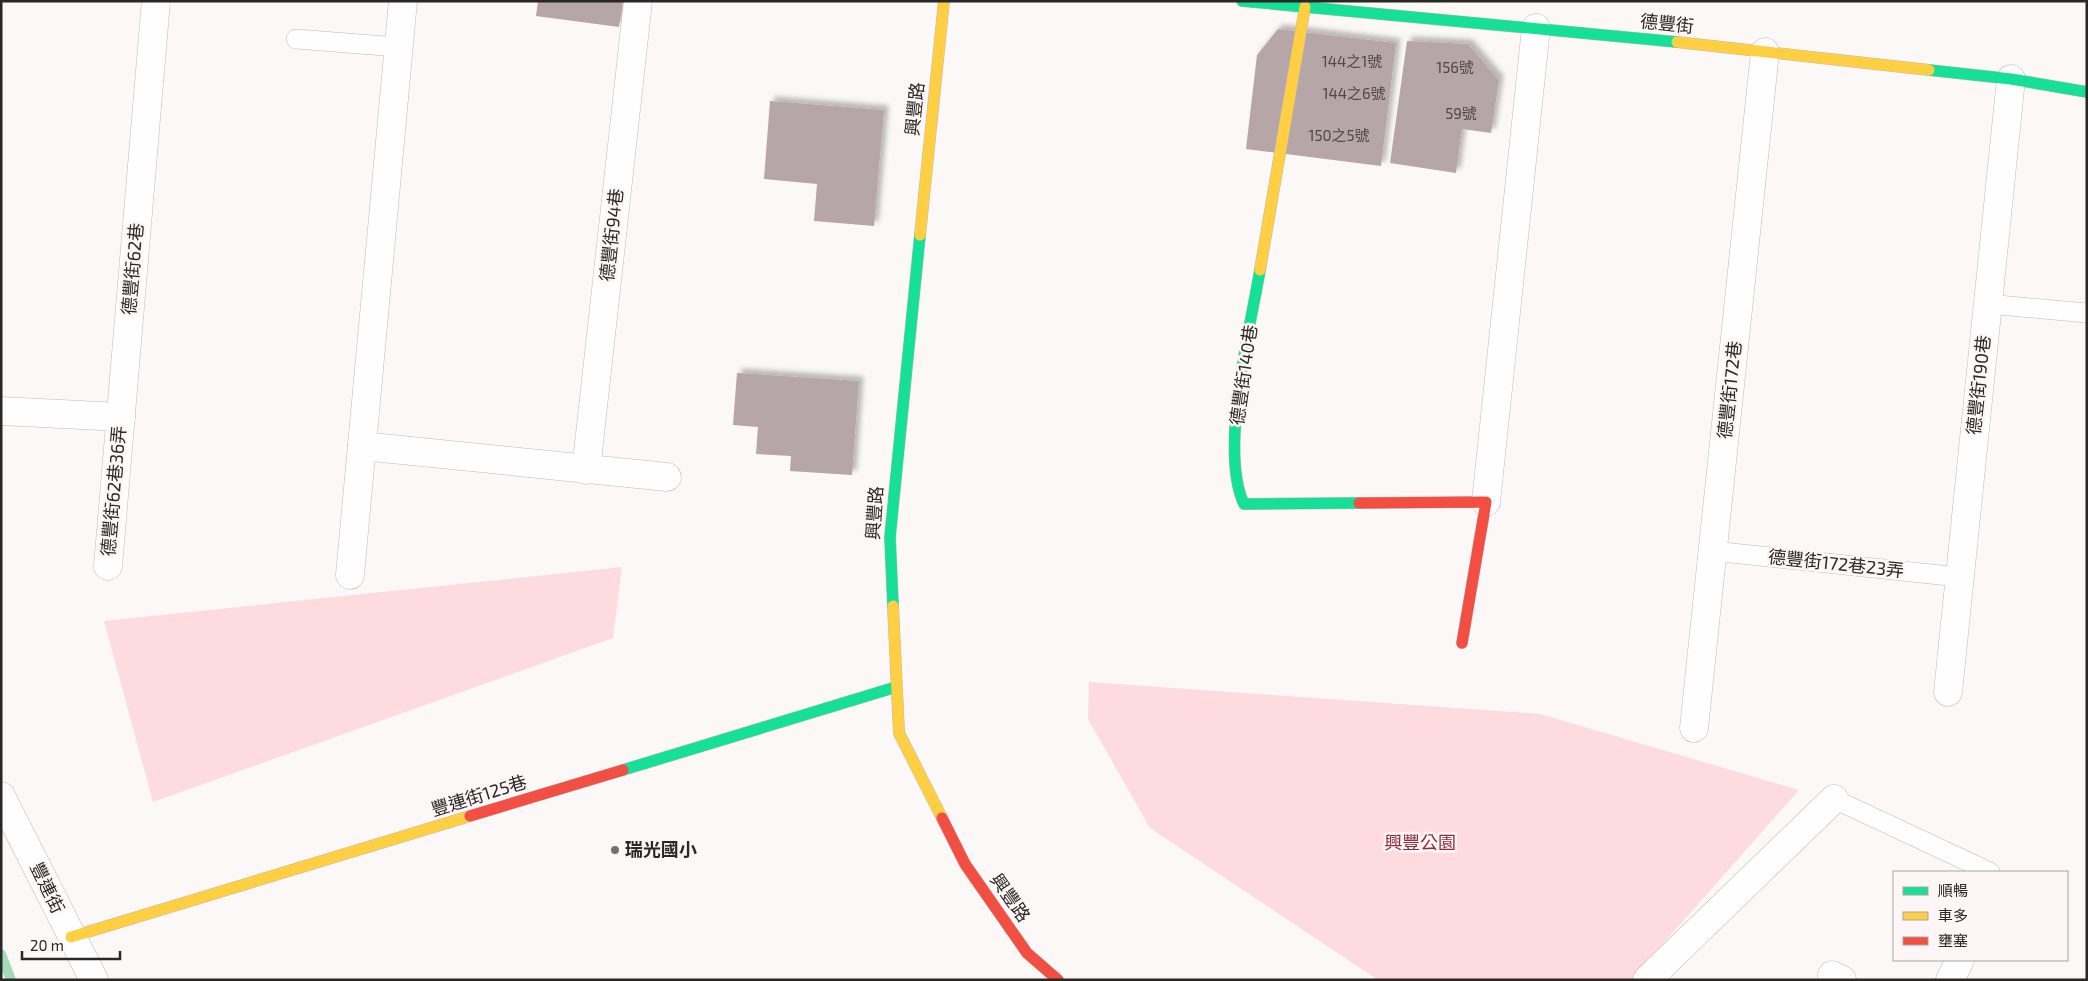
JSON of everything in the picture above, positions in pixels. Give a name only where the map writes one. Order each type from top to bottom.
[{"type":"street","name":"德豐街62巷","points":[[121,417],[156,1]]},
{"type":"street","points":[[350,575],[402,1]]},
{"type":"street","name":"德豐街94巷","points":[[586,470],[638,1]]},
{"type":"street","name":"興豐路","points":[[944,1],[890,537],[899,733],[965,864],[1027,953],[1058,980]]},
{"type":"street","name":"德豐街","points":[[1242,1],[1536,28],[1765,52],[2011,79],[2087,92]]},
{"type":"street","name":"德豐街140巷","points":[[1305,7],[1235,419],[1237,489],[1244,504],[1486,502]]},
{"type":"street","points":[[1462,643],[1486,502],[1536,28]]},
{"type":"street","name":"德豐街172巷","points":[[1694,728],[1765,52]]},
{"type":"street","name":"德豐街190巷","points":[[1948,692],[2011,79]]},
{"type":"street","points":[[1,411],[121,417]]},
{"type":"street","name":"德豐街62巷36弄","points":[[108,566],[121,417]]},
{"type":"street","points":[[362,446],[668,477]]},
{"type":"street","name":"豐連街125巷","points":[[71,938],[896,687]]},
{"type":"street","name":"豐連街","points":[[1,796],[71,938],[94,980]]},
{"type":"street","points":[[1647,980],[1834,799]]},
{"type":"street","points":[[1950,980],[1960,961]]},
{"type":"lane","points":[[296,39],[398,47]]},
{"type":"lane","points":[[1988,304],[2087,312]]},
{"type":"lane","name":"德豐街172巷23弄","points":[[1713,551],[1959,576]]},
{"type":"lane","points":[[1834,799],[1988,871]]},
{"type":"green space","points":[[622,567],[613,638],[153,802],[104,621]]},
{"type":"green space","name":"興豐公園","points":[[1089,682],[1540,714],[1799,790],[1631,980],[1378,980],[1150,828],[1088,719]]},
{"type":"building","points":[[538,1],[623,1],[619,27],[536,16]]},
{"type":"building","points":[[1278,29],[1396,43],[1381,166],[1246,149],[1257,55]]},
{"type":"building","points":[[1407,41],[1468,44],[1499,80],[1491,133],[1462,129],[1456,173],[1390,163]]},
{"type":"building","points":[[770,101],[884,110],[874,226],[814,221],[817,184],[764,179]]},
{"type":"building","points":[[737,373],[859,381],[852,475],[790,471],[791,456],[756,454],[758,427],[733,425]]},
{"type":"waterway","points":[[1,954],[11,980]]},
{"type":"traffic: fast","points":[[1242,1],[1677,42]]},
{"type":"traffic: fast","points":[[1929,70],[2011,79],[2087,92]]},
{"type":"traffic: fast","points":[[893,606],[890,537],[920,235]]},
{"type":"traffic: fast","points":[[1260,270],[1244,356],[1235,422],[1237,481],[1244,504],[1359,503]]},
{"type":"traffic: fast","points":[[623,770],[896,687]]},
{"type":"traffic: slow","points":[[920,235],[944,1]]},
{"type":"traffic: slow","points":[[1260,270],[1305,7]]},
{"type":"traffic: slow","points":[[1677,42],[1929,70]]},
{"type":"traffic: slow","points":[[893,606],[899,733],[942,818]]},
{"type":"traffic: slow","points":[[71,937],[470,816]]},
{"type":"traffic: jam","points":[[1359,503],[1486,502],[1462,643]]},
{"type":"traffic: jam","points":[[470,816],[623,770]]},
{"type":"traffic: jam","points":[[942,818],[965,864],[1027,953],[1058,980]]},
{"type":"place","name":"瑞光國小","points":[[615,850]]}]
